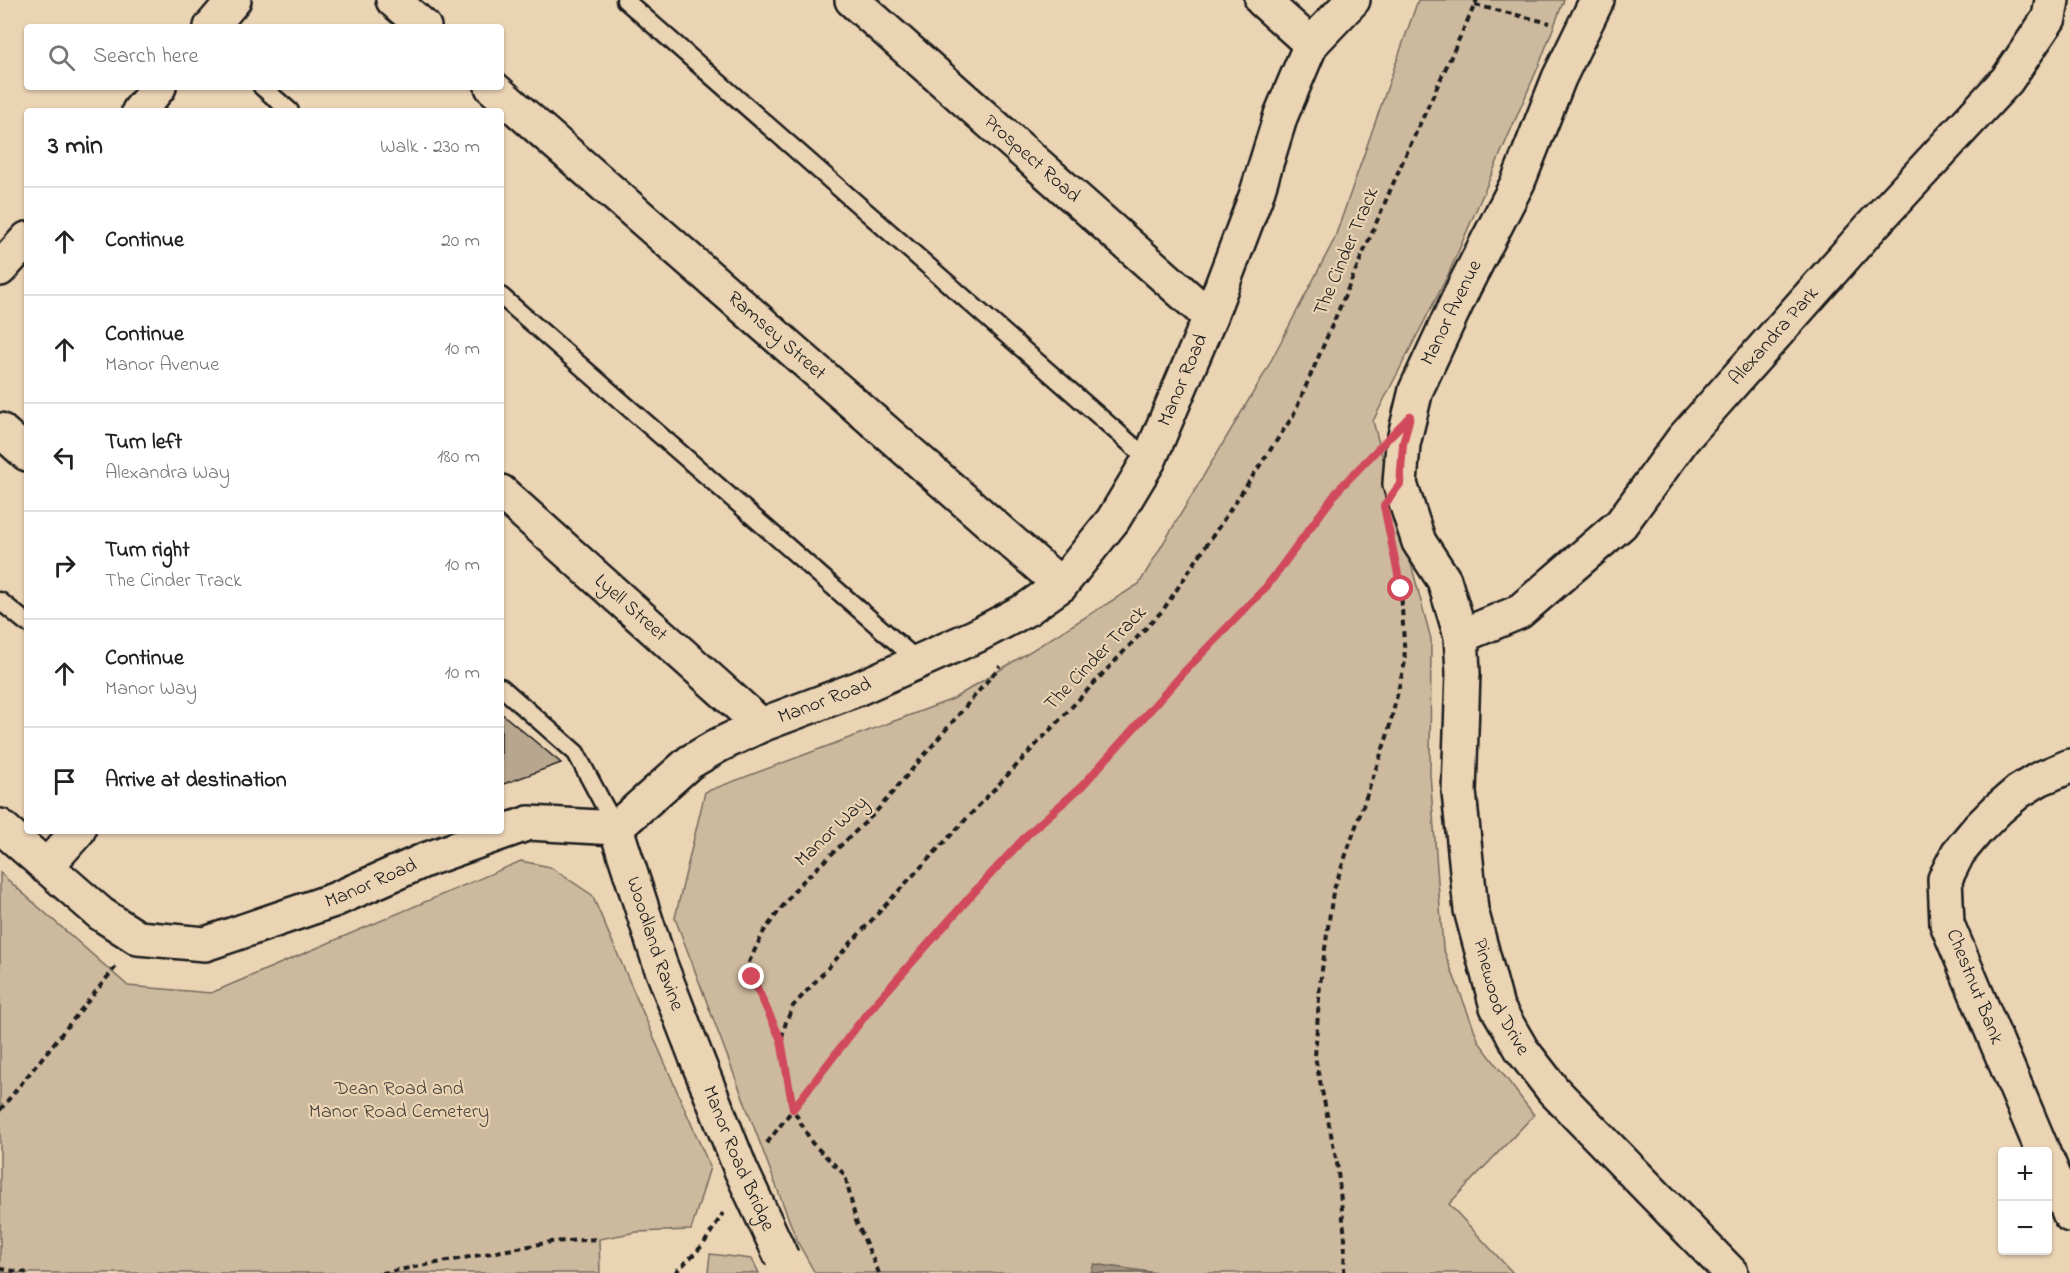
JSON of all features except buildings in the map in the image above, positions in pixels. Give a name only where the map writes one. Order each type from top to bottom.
[{"type":"street","points":[[214,24],[234,0]]},
{"type":"street","points":[[393,0],[421,24]]},
{"type":"street","name":"Prospect Road","points":[[852,0],[1210,317]]},
{"type":"street","points":[[1262,0],[1311,44]]},
{"type":"street","name":"Manor Road","points":[[504,831],[529,822],[616,828],[690,762],[719,745],[761,725],[857,689],[976,636],[1027,609],[1061,585],[1113,520],[1149,460],[1210,317],[1256,196],[1281,115],[1311,44],[1353,0]]},
{"type":"street","name":"Manor Avenue","points":[[1461,636],[1444,580],[1419,542],[1400,484],[1403,444],[1416,390],[1464,287],[1518,182],[1559,78],[1597,0]]},
{"type":"street","name":"Alexandra Park","points":[[1461,636],[1519,612],[1621,524],[1683,439],[1870,228],[2007,80],[2049,18],[2052,0]]},
{"type":"street","points":[[142,108],[156,90]]},
{"type":"street","name":"Ramsey Street","points":[[495,90],[1061,585]]},
{"type":"street","points":[[0,430],[24,451]]},
{"type":"street","name":"Lyell Street","points":[[504,495],[761,725]]},
{"type":"street","name":"Pinewood Drive","points":[[1461,636],[1463,673],[1459,792],[1461,816],[1471,910],[1497,1006],[1522,1050],[1553,1090],[1731,1273]]},
{"type":"street","name":"Chestnut Bank","points":[[2041,1147],[1947,924],[1945,879],[1958,853],[1998,809],[2018,792],[2039,779],[2070,766]]},
{"type":"street","name":"Manor Road","points":[[0,826],[102,914],[138,938],[205,944],[334,900],[425,860],[496,834]]},
{"type":"street","name":"Woodland Ravine","points":[[616,828],[660,964],[696,1057]]},
{"type":"street","points":[[46,867],[75,834]]},
{"type":"street","name":"Manor Road Bridge","points":[[696,1057],[741,1170],[786,1265]]},
{"type":"street","points":[[2052,1172],[2070,1215]]},
{"type":"lane","points":[[625,0],[1149,460]]},
{"type":"lane","points":[[266,90],[286,108]]},
{"type":"lane","points":[[504,299],[918,662]]},
{"type":"lane","points":[[0,601],[24,621]]},
{"type":"lane","points":[[504,690],[576,753],[616,828]]},
{"type":"path","points":[[1476,3],[1582,30]]},
{"type":"path","name":"The Cinder Track","points":[[879,1273],[855,1221],[845,1175],[812,1143],[793,1109],[781,1040],[786,1022],[794,1006],[904,885],[1170,600],[1293,416],[1402,163],[1476,3]]},
{"type":"path","points":[[765,1146],[868,1012],[1028,834],[1082,786],[1186,670],[1267,586],[1339,489],[1371,456]]},
{"type":"path","points":[[1344,1273],[1345,1238],[1337,1163],[1315,1057],[1320,984],[1333,892],[1386,737],[1404,662],[1401,589],[1396,568]]},
{"type":"path","name":"Manor Way","points":[[781,1040],[752,977],[748,962],[764,931],[798,886],[875,813],[1000,666]]},
{"type":"path","points":[[0,1110],[138,938]]},
{"type":"path","points":[[675,1273],[703,1245],[728,1205]]},
{"type":"path","points":[[382,1273],[551,1242],[599,1239]]},
{"type":"path","points":[[0,1269],[29,1273]]},
{"type":"green space","points":[[1418,0],[1564,0],[1539,65],[1448,275],[1373,421],[1431,639],[1430,774],[1443,948],[1479,1042],[1534,1115],[1449,1204],[1513,1273],[815,1273],[797,1241],[675,918],[705,792],[953,699],[1139,584],[1263,376],[1334,240]]},
{"type":"green space","name":"Dean Road and Manor Road Cemetery","points":[[521,861],[550,867],[592,895],[710,1167],[691,1230],[637,1232],[599,1239],[600,1273],[0,1273],[0,873],[128,986],[211,993]]},
{"type":"green space","points":[[710,1254],[752,1259],[759,1273],[708,1273]]},
{"type":"shaded area","points":[[1094,1264],[1157,1273],[1091,1273]]},
{"type":"route","points":[[752,977],[781,1040],[793,1109],[868,1012],[977,889],[1028,834],[1082,786],[1186,670],[1267,586],[1339,489],[1410,416],[1403,444],[1400,484],[1384,506],[1401,589]]}]
